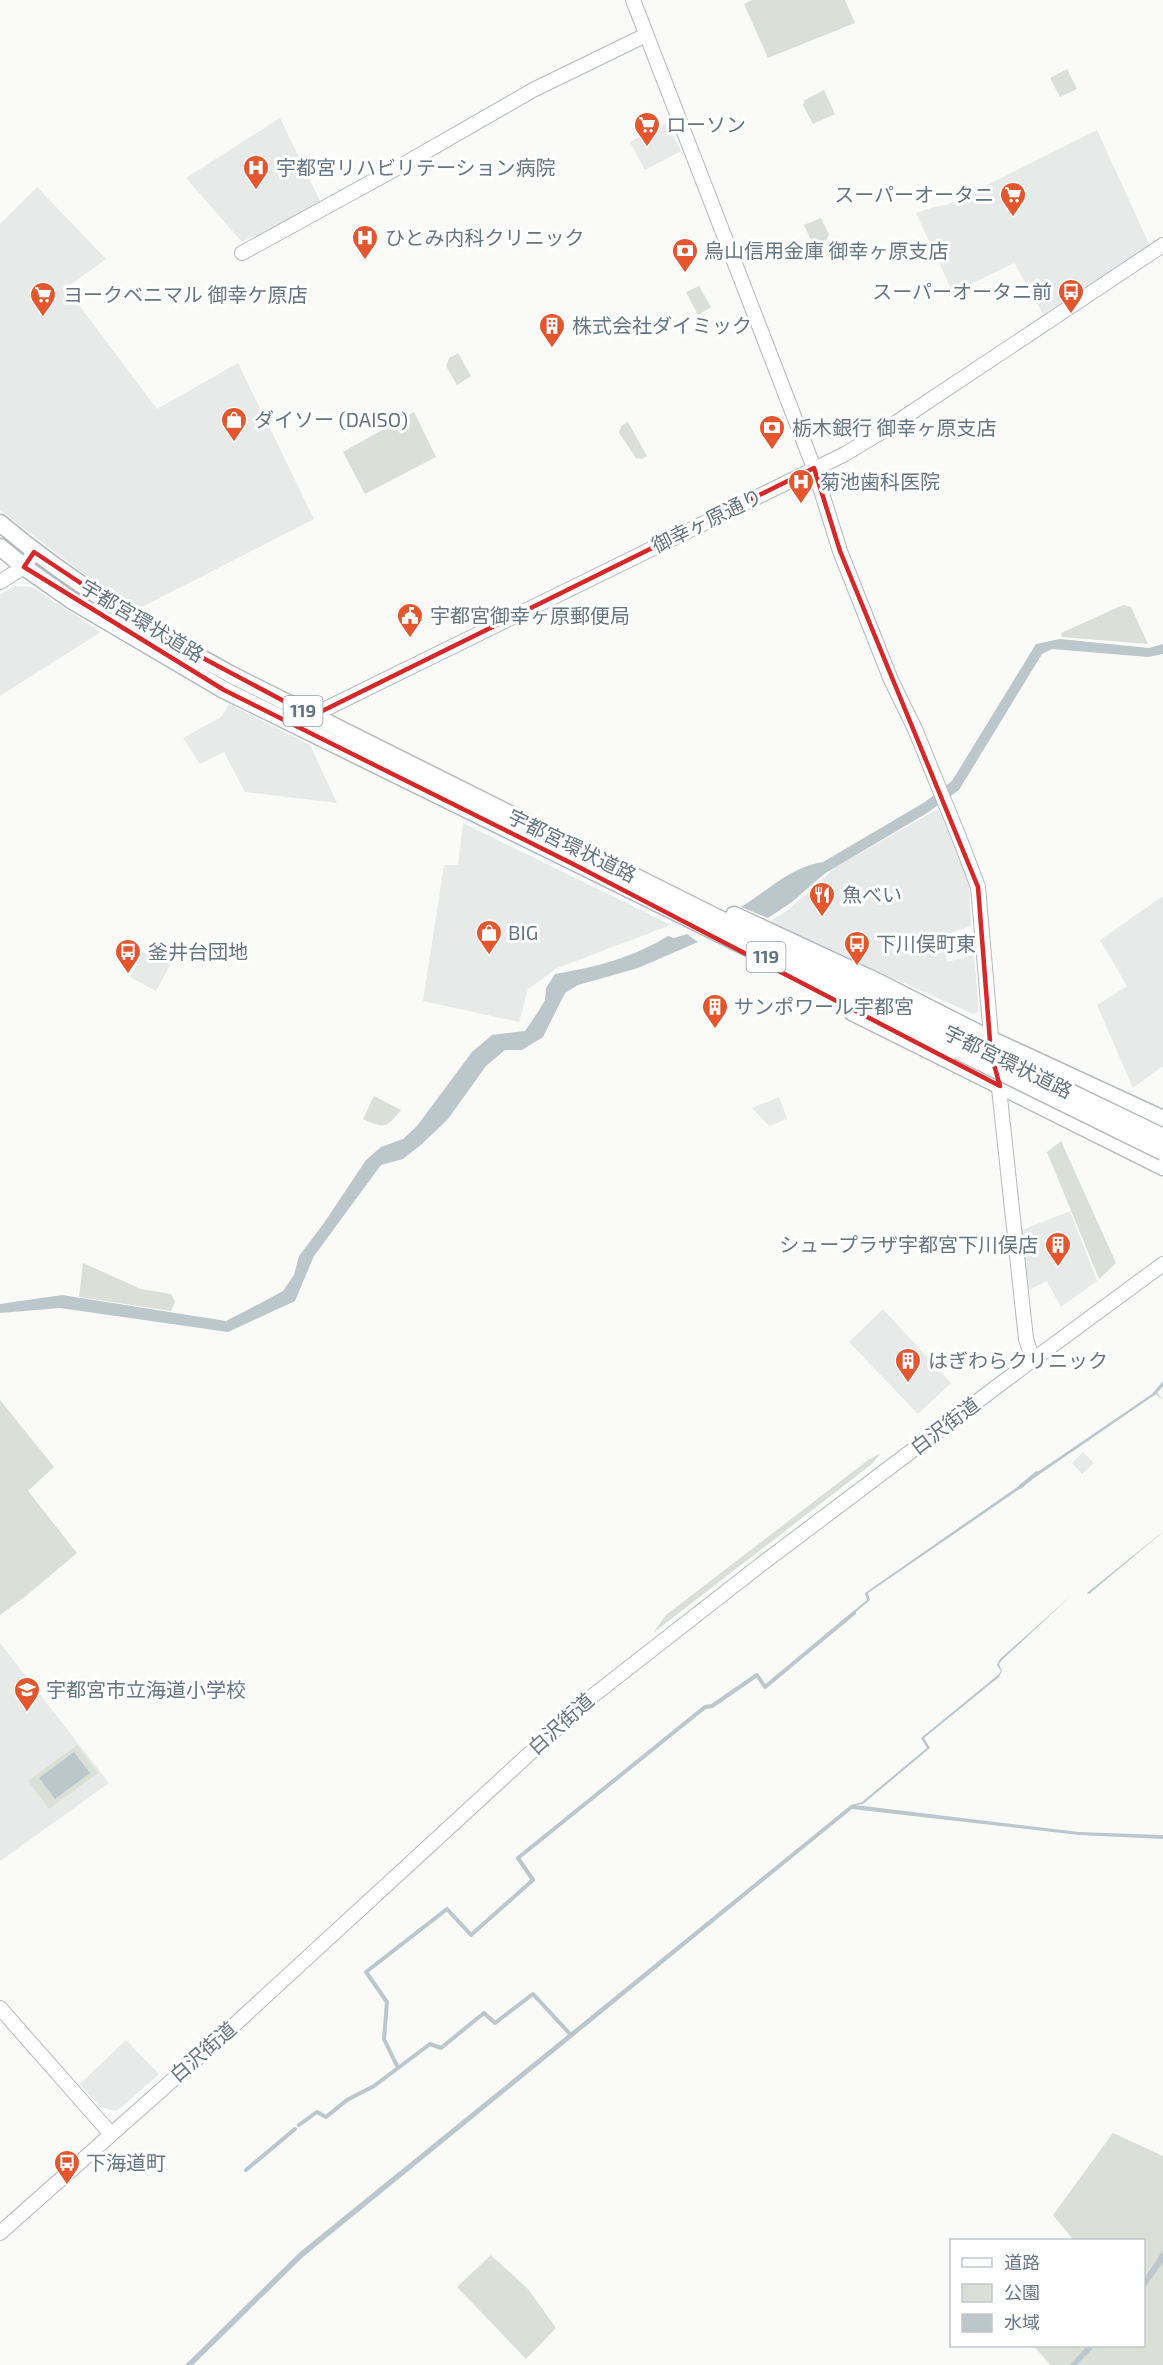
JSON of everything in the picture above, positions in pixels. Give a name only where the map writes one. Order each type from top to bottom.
[{"type":"highway","name":"宇都宮環状道路","points":[[0,523],[34,552],[82,586],[154,632],[579,857],[961,1046],[1163,1152]]},
{"type":"highway","name":"宇都宮環状道路","points":[[0,547],[71,600],[224,690],[293,725],[579,857]]},
{"type":"highway","name":"119","points":[[579,857],[764,927],[990,1039],[1163,1119]]},
{"type":"highway","name":"119","points":[[579,857],[748,959],[1163,1167]]},
{"type":"highway","name":"宇都宮環状道路","points":[[961,1046],[1163,1137]]},
{"type":"street","points":[[633,0],[814,468],[840,550],[891,680],[915,729],[978,886],[990,1039],[1000,1086],[1026,1339],[1033,1360]]},
{"type":"street","points":[[242,253],[533,90],[646,35]]},
{"type":"street","name":"御幸ヶ原通り","points":[[293,725],[845,454],[885,430],[1163,244]]},
{"type":"street","points":[[0,582],[24,567],[34,552]]},
{"type":"street","name":"白沢街道","points":[[0,2233],[220,2038],[590,1698],[715,1599],[1163,1264]]},
{"type":"street","points":[[0,2008],[111,2134]]},
{"type":"highlighted area","points":[[814,468],[840,551],[978,887],[991,1054],[1000,1086],[573,864],[224,690],[24,567],[34,552],[154,632],[312,716]]},
{"type":"shaded area","name":"宇都宮リハビリテーション病院","points":[[280,118],[321,203],[242,242],[186,178]]},
{"type":"shaded area","points":[[667,123],[681,151],[645,170],[630,142]]},
{"type":"shaded area","points":[[1097,130],[1150,246],[1043,314],[1014,263],[953,293],[916,213],[947,205]]},
{"type":"shaded area","points":[[37,187],[106,259],[66,288],[157,409],[238,363],[314,519],[140,608],[89,578],[0,510],[0,224]]},
{"type":"shaded area","points":[[15,586],[32,587],[101,632],[0,696],[0,595]]},
{"type":"shaded area","points":[[229,704],[310,745],[337,803],[245,792],[224,752],[200,764],[183,738],[221,717]]},
{"type":"shaded area","points":[[938,809],[969,881],[971,926],[942,936],[947,962],[974,955],[979,1012],[973,1014],[769,922],[788,910],[836,867]]},
{"type":"shaded area","name":"BIG","points":[[463,823],[671,925],[557,968],[528,989],[519,1022],[423,1001],[444,865],[458,865]]},
{"type":"shaded area","points":[[1163,896],[1163,1066],[1133,1088],[1097,1005],[1127,986],[1100,940]]},
{"type":"shaded area","points":[[143,953],[173,960],[156,991],[130,977]]},
{"type":"shaded area","points":[[779,1097],[787,1119],[769,1126],[752,1108]]},
{"type":"shaded area","points":[[1070,1211],[1097,1281],[1061,1307],[1047,1281],[1023,1293],[1017,1232]]},
{"type":"shaded area","points":[[883,1309],[951,1383],[918,1414],[849,1342]]},
{"type":"shaded area","points":[[1083,1452],[1094,1463],[1082,1474],[1072,1463]]},
{"type":"shaded area","name":"宇都宮市立海道小学校","points":[[0,1643],[109,1783],[0,1861]]},
{"type":"shaded area","points":[[126,2040],[159,2074],[117,2111],[100,2107],[80,2084]]},
{"type":"green space","points":[[752,0],[845,0],[855,23],[768,58],[744,4]]},
{"type":"green space","points":[[1067,69],[1077,89],[1060,97],[1050,78]]},
{"type":"green space","points":[[824,90],[835,114],[813,124],[803,105],[805,100]]},
{"type":"green space","points":[[821,218],[829,235],[827,239],[814,246],[804,225]]},
{"type":"green space","points":[[699,286],[711,307],[698,315],[686,292]]},
{"type":"green space","points":[[458,353],[471,376],[457,385],[446,366],[449,358]]},
{"type":"green space","points":[[414,412],[436,457],[365,494],[343,452]]},
{"type":"green space","points":[[628,422],[647,456],[642,459],[636,458],[619,433],[621,426]]},
{"type":"green space","points":[[1123,605],[1131,607],[1148,644],[1062,637],[1061,633]]},
{"type":"green space","points":[[374,1096],[401,1110],[385,1125],[363,1119]]},
{"type":"green space","points":[[1061,1141],[1116,1263],[1099,1279],[1047,1152]]},
{"type":"green space","points":[[83,1263],[141,1289],[171,1294],[175,1302],[171,1311],[79,1297]]},
{"type":"green space","points":[[0,1400],[54,1467],[28,1491],[77,1553],[0,1615]]},
{"type":"green space","points":[[881,1453],[872,1464],[653,1633],[666,1615],[868,1460]]},
{"type":"green space","points":[[77,1745],[98,1773],[49,1809],[28,1781]]},
{"type":"green space","points":[[1113,2133],[1163,2156],[1163,2365],[1050,2365],[1035,2347],[1145,2347],[1145,2239],[1071,2239],[1053,2215]]},
{"type":"green space","points":[[491,2255],[528,2289],[556,2328],[526,2359],[457,2287]]},
{"type":"water","points":[[1060,639],[1149,648],[1163,644],[1163,654],[1148,657],[1052,649],[1042,654],[959,790],[927,813],[824,874],[792,902],[768,918],[741,907],[790,874],[823,862],[925,802],[952,781],[1036,644]]},
{"type":"water","points":[[687,934],[698,942],[638,968],[578,985],[565,993],[543,1037],[522,1050],[505,1050],[486,1066],[448,1119],[422,1144],[403,1159],[381,1165],[314,1256],[295,1301],[228,1332],[60,1308],[0,1313],[0,1304],[62,1295],[226,1321],[283,1291],[294,1275],[299,1256],[366,1160],[381,1147],[403,1139],[417,1126],[472,1052],[492,1035],[525,1031],[545,1000],[546,988],[555,974],[613,961],[668,936],[674,938]]},
{"type":"water","points":[[1163,1381],[1163,1386],[1157,1393],[1163,1400],[1156,1394],[1034,1478],[1033,1475],[1152,1394]]},
{"type":"water","points":[[1023,1483],[1024,1486],[868,1593],[870,1600],[851,1616],[850,1614],[867,1600],[865,1593]]},
{"type":"water","points":[[1163,1532],[1089,1594],[1087,1593],[1160,1534]]},
{"type":"water","points":[[1073,1594],[1002,1660],[999,1664],[1002,1671],[999,1677],[924,1738],[930,1748],[863,1804],[855,1805],[1079,1832],[1163,1835],[1163,1839],[1079,1835],[852,1809],[303,2257],[193,2365],[185,2365],[300,2252],[851,1805],[862,1802],[927,1748],[921,1738],[998,1675],[1001,1671],[997,1665],[1000,1659]]},
{"type":"water","points":[[74,1752],[90,1773],[55,1799],[39,1778]]},
{"type":"water","points":[[1163,2250],[1163,2262],[1145,2288],[1145,2277]]},
{"type":"water","points":[[1086,2347],[1094,2347],[1077,2365],[1070,2365]]},
{"type":"waterway","points":[[1020,1487],[1037,1473]]},
{"type":"waterway","points":[[398,2068],[384,2039],[387,2002],[366,1972],[447,1909],[471,1935],[533,1880],[518,1858],[705,1707],[712,1706],[757,1675],[765,1687],[854,1613]]},
{"type":"waterway","points":[[299,2125],[317,2112],[326,2117],[347,2100],[374,2086],[430,2044],[441,2048],[484,2013],[495,2023],[533,1994],[571,2035]]},
{"type":"waterway","points":[[246,2170],[295,2129]]},
{"type":"place","name":"ローソン","points":[[647,148]]},
{"type":"place","name":"宇都宮リハビリテーション病院","points":[[256,191]]},
{"type":"place","name":"スーパーオータニ","points":[[1013,218]]},
{"type":"place","name":"ひとみ内科クリニック","points":[[365,261]]},
{"type":"place","name":"烏山信用金庫 御幸ヶ原支店","points":[[685,274]]},
{"type":"place","name":"スーパーオータニ前","points":[[1071,315]]},
{"type":"place","name":"ヨークベニマル 御幸ケ原店","points":[[43,318]]},
{"type":"place","name":"株式会社ダイミック","points":[[552,349]]},
{"type":"place","name":"ダイソー (DAISO)","points":[[234,443]]},
{"type":"place","name":"栃木銀行 御幸ヶ原支店","points":[[772,451]]},
{"type":"place","name":"菊池歯科医院","points":[[801,505]]},
{"type":"place","name":"宇都宮御幸ヶ原郵便局","points":[[410,639]]},
{"type":"place","name":"魚べい","points":[[822,918]]},
{"type":"place","name":"BIG","points":[[489,956]]},
{"type":"place","name":"下川俣町東","points":[[857,967]]},
{"type":"place","name":"釜井台団地","points":[[128,975]]},
{"type":"place","name":"サンポワール宇都宮","points":[[715,1030]]},
{"type":"place","name":"シュープラザ宇都宮下川俣店","points":[[1058,1268]]},
{"type":"place","name":"はぎわらクリニック","points":[[908,1384]]},
{"type":"place","name":"宇都宮市立海道小学校","points":[[27,1713]]},
{"type":"place","name":"下海道町","points":[[67,2186]]}]
